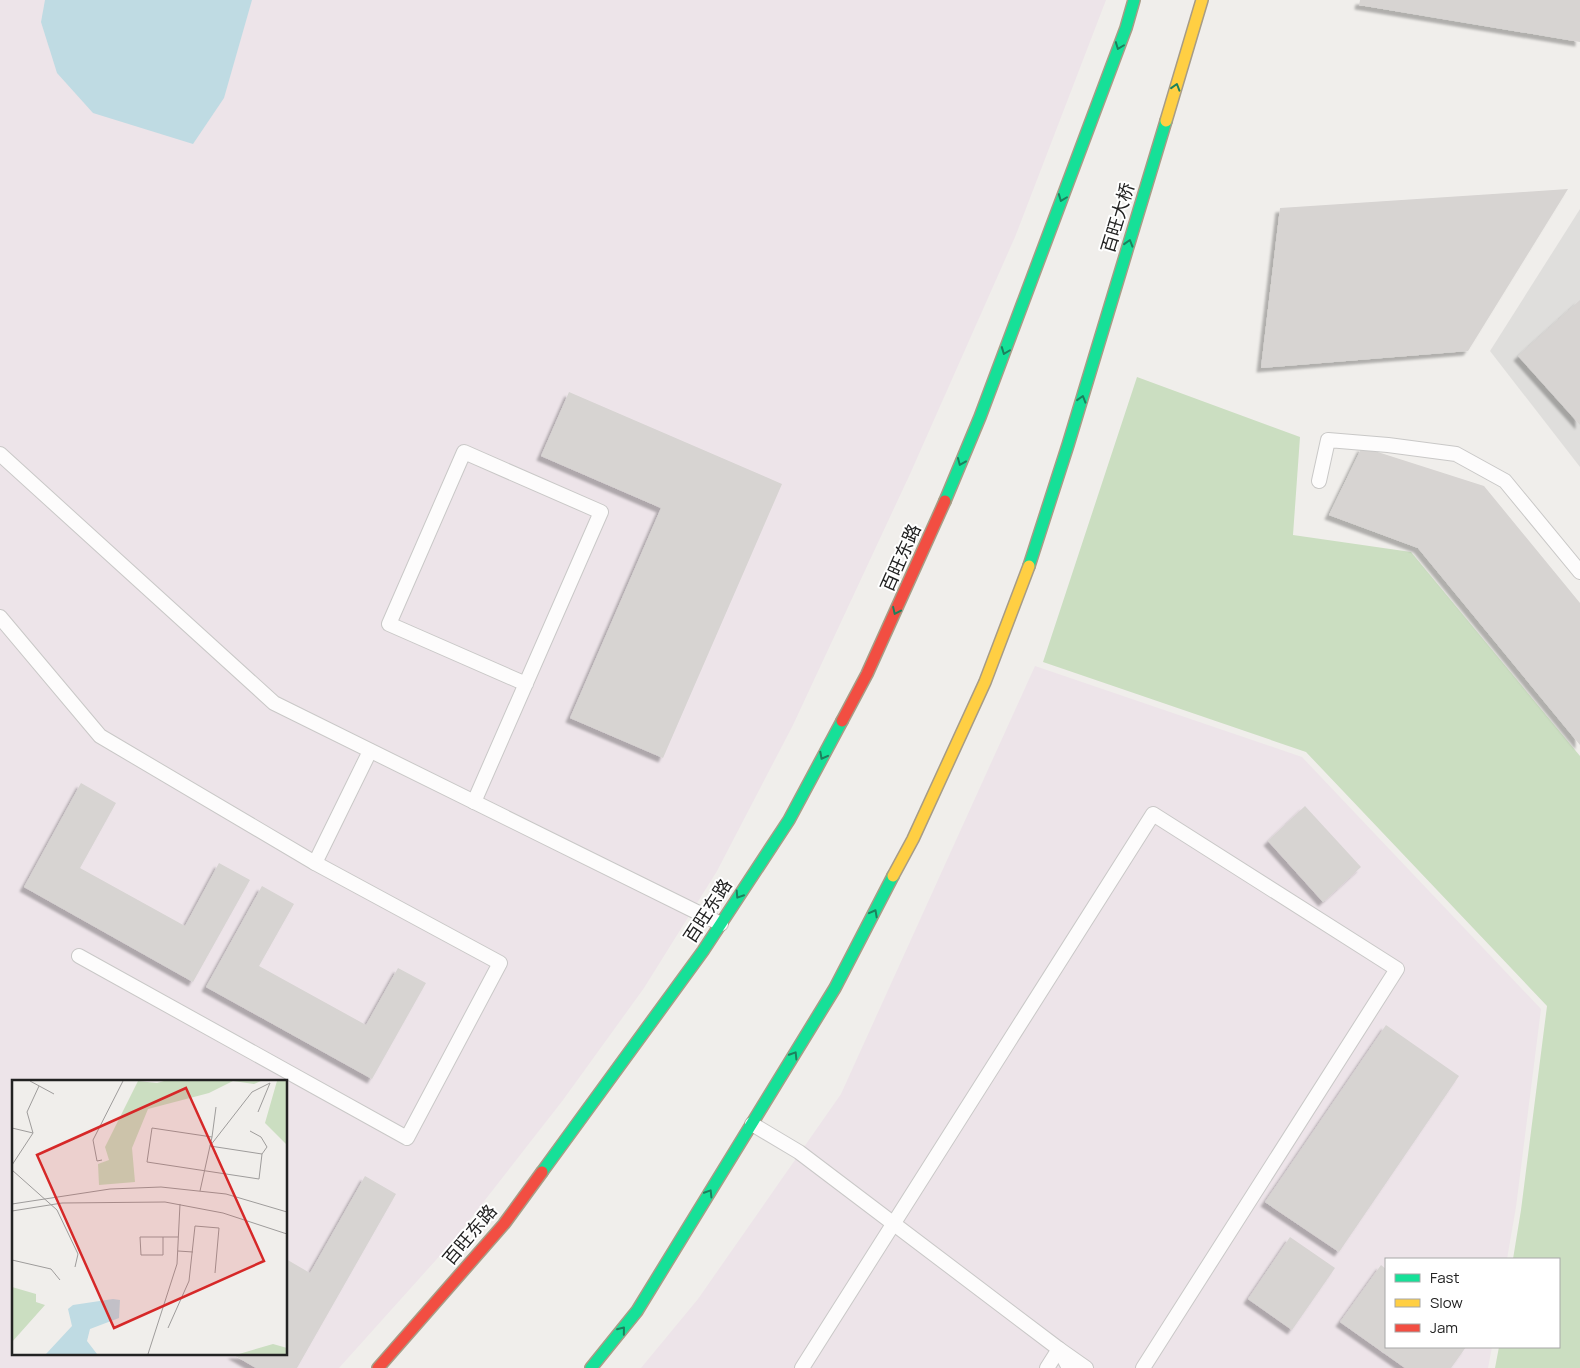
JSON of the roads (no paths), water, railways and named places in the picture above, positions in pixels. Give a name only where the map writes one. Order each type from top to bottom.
[{"type":"main road","name":"百旺东路","points":[[378,1368],[504,1224],[703,951],[789,820],[867,674],[930,537],[980,417],[1126,28],[1134,0]]},
{"type":"main road","name":"百旺大桥","points":[[752,1124],[835,988],[913,839],[985,682],[1031,560],[1068,445],[1202,0]]},
{"type":"main road","points":[[591,1368],[637,1311],[752,1124]]},
{"type":"lane","points":[[1320,481],[1328,440],[1388,445],[1456,454],[1505,481],[1580,572]]},
{"type":"lane","points":[[474,802],[526,684],[601,512],[464,452],[389,624],[526,684]]},
{"type":"lane","points":[[0,454],[274,704],[721,924]]},
{"type":"lane","points":[[0,617],[100,736],[315,863],[500,963],[407,1138],[79,956]]},
{"type":"lane","points":[[315,863],[370,751]]},
{"type":"lane","points":[[802,1368],[1153,814],[1397,969],[1143,1368]]},
{"type":"lane","points":[[752,1124],[799,1152],[1086,1368]]},
{"type":"lane","points":[[1047,1368],[1059,1349]]},
{"type":"lane","points":[[1059,1349],[1069,1368]]},
{"type":"water","points":[[45,0],[252,0],[224,98],[193,144],[93,113],[57,73],[41,22]]}]
